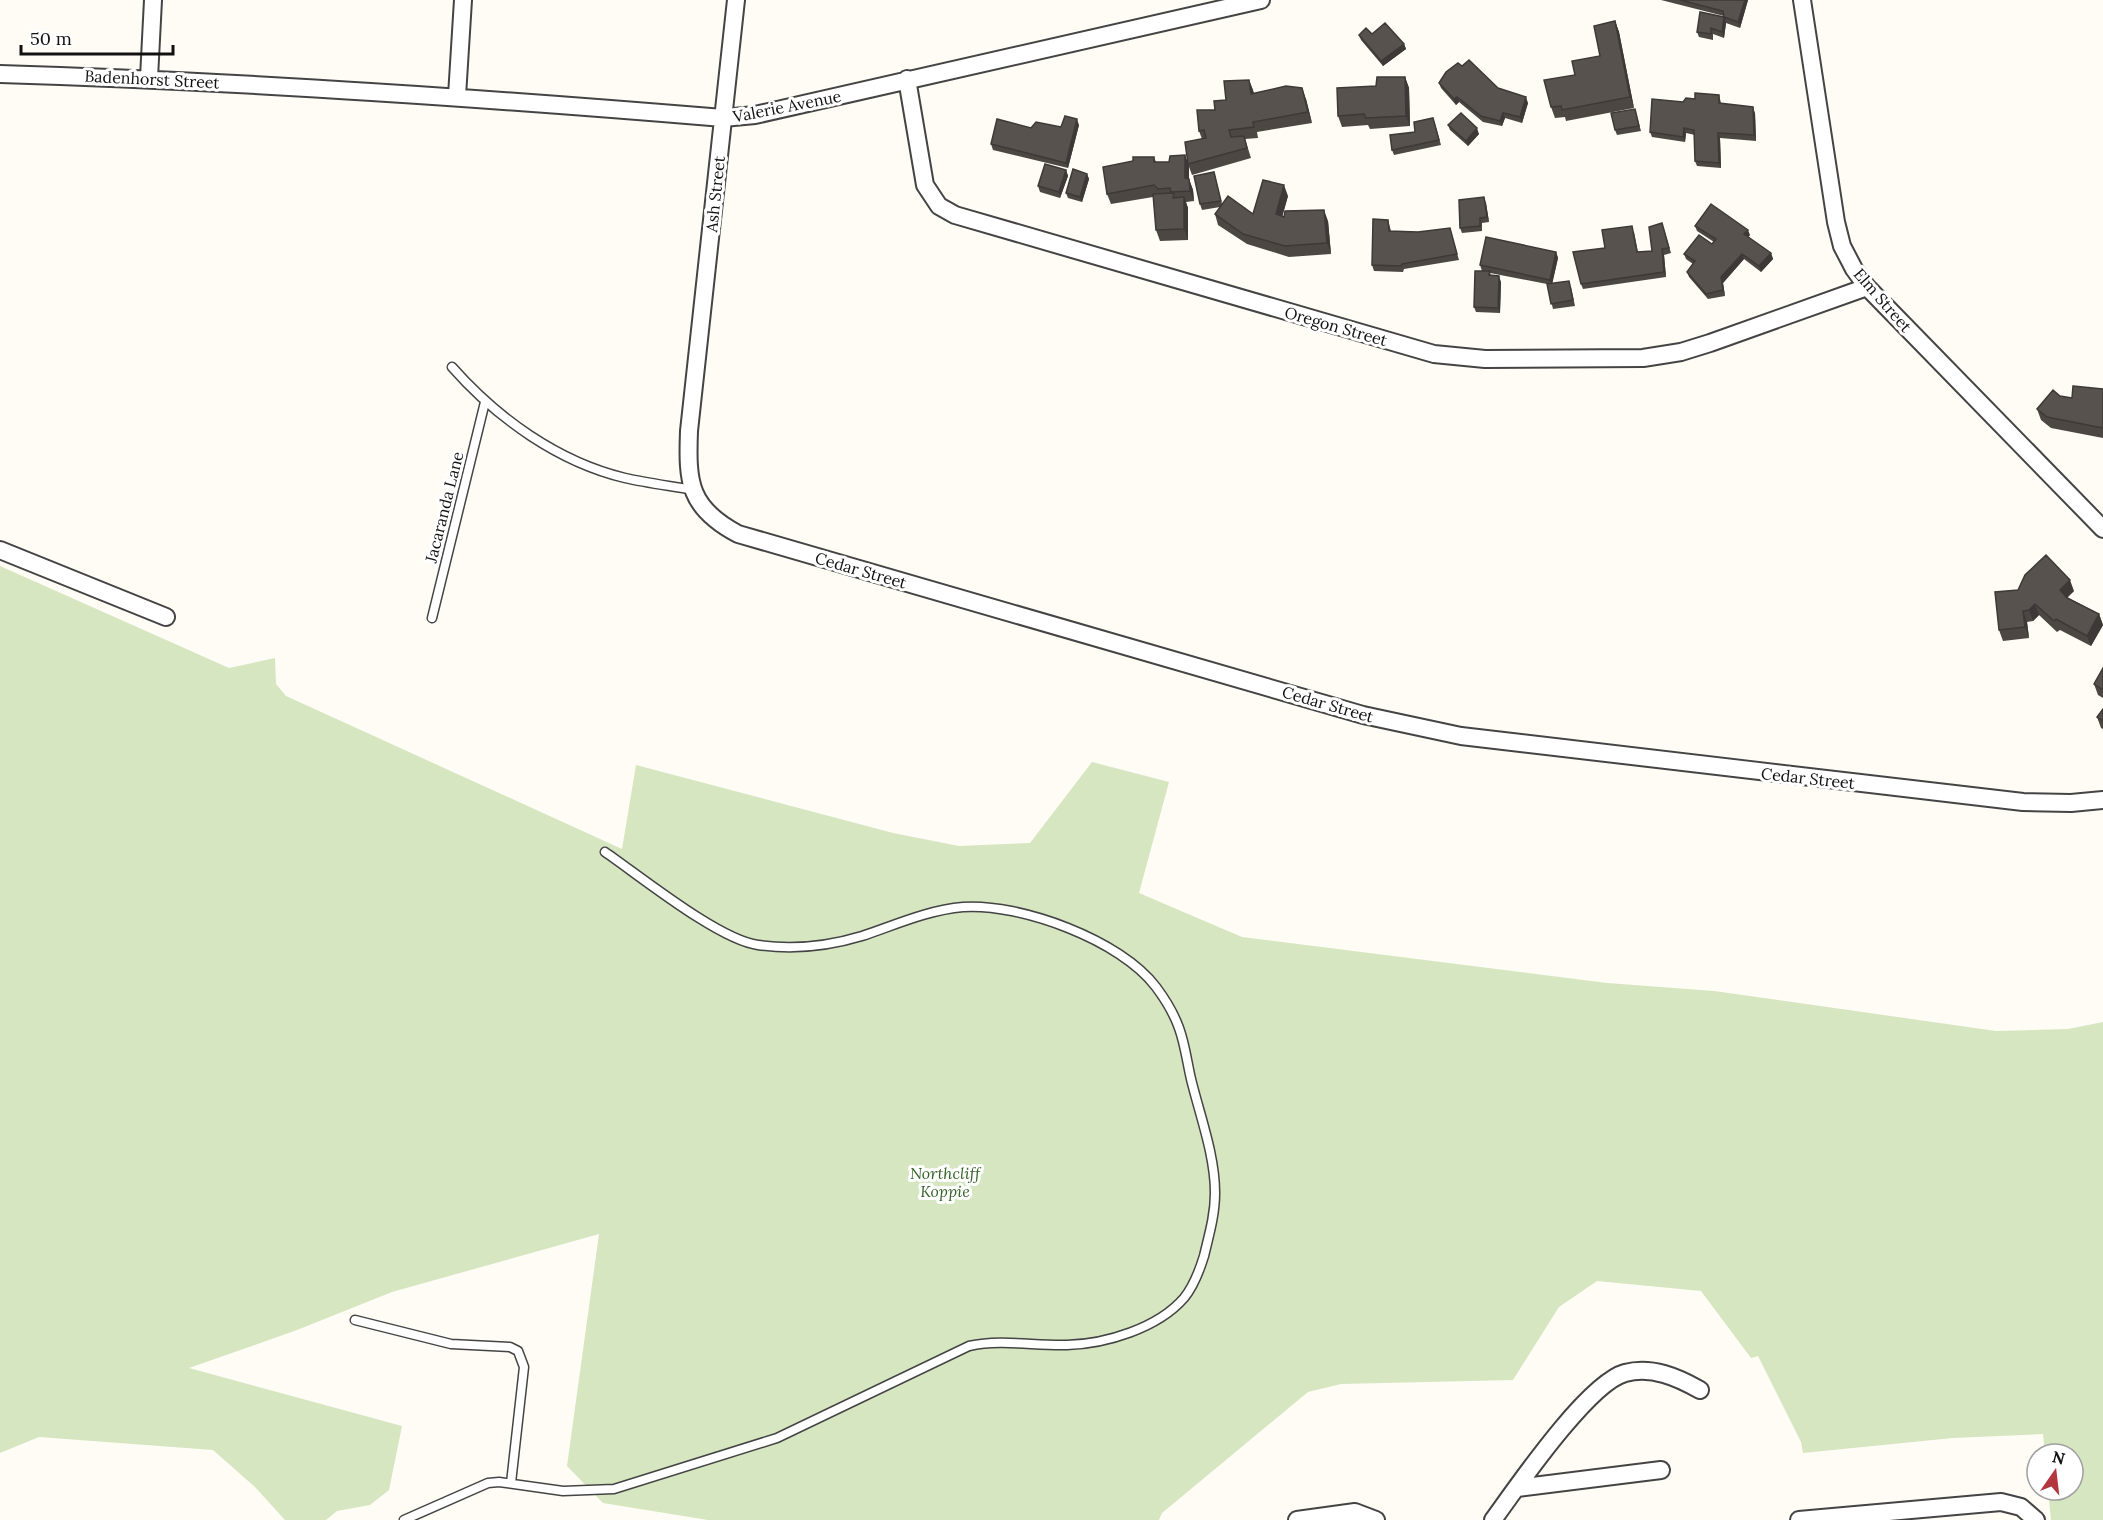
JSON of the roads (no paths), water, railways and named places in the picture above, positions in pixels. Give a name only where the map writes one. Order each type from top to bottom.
[{"type":"street","points":[[149,78],[153,0]]},
{"type":"street","points":[[457,96],[463,0]]},
{"type":"street","name":"Ash Street","points":[[694,388],[736,0]]},
{"type":"street","name":"Valerie Avenue","points":[[303,87],[457,96],[723,118],[755,115],[1260,0]]},
{"type":"street","name":"Elm Street","points":[[1802,0],[1836,222],[1842,246],[1854,269],[1867,287],[2103,530]]},
{"type":"street","name":"Badenhorst Street","points":[[0,74],[149,78],[303,87]]},
{"type":"street","name":"Oregon Street","points":[[907,79],[925,185],[939,206],[955,215],[1434,354],[1485,359],[1643,358],[1681,352],[1710,343],[1867,287]]},
{"type":"street","name":"Cedar Street","points":[[694,388],[688,460],[693,490],[699,504],[717,523],[738,534],[1363,715],[1461,736],[1777,775],[2031,802],[2072,804],[2103,800]]},
{"type":"street","points":[[0,550],[166,617]]},
{"type":"street","points":[[1493,1520],[1557,1434],[1607,1383],[1625,1373],[1655,1372],[1674,1376],[1700,1390]]},
{"type":"street","points":[[1517,1488],[1661,1470]]},
{"type":"street","points":[[1799,1520],[2001,1502],[2021,1507],[2036,1520]]},
{"type":"street","points":[[1297,1520],[1355,1512],[1376,1520]]},
{"type":"lane","points":[[452,368],[485,402],[542,443],[585,465],[625,478],[693,490]]},
{"type":"lane","name":"Jacaranda Lane","points":[[432,618],[485,402]]},
{"type":"lane","points":[[404,1520],[488,1483],[563,1491],[614,1490],[777,1438],[969,1346],[1002,1343],[1069,1346],[1107,1340],[1162,1316],[1185,1297],[1201,1265],[1214,1216],[1215,1190],[1207,1143],[1179,1029],[1155,986],[1137,968],[1060,924],[1009,908],[962,907],[901,921],[861,936],[818,946],[787,948],[755,945],[723,932],[605,852]]},
{"type":"lane","points":[[355,1320],[451,1344],[486,1344],[510,1347],[518,1351],[524,1367],[511,1484]]},
{"type":"park label","name":"Northcliff Koppie","points":[[945,1182]]}]
